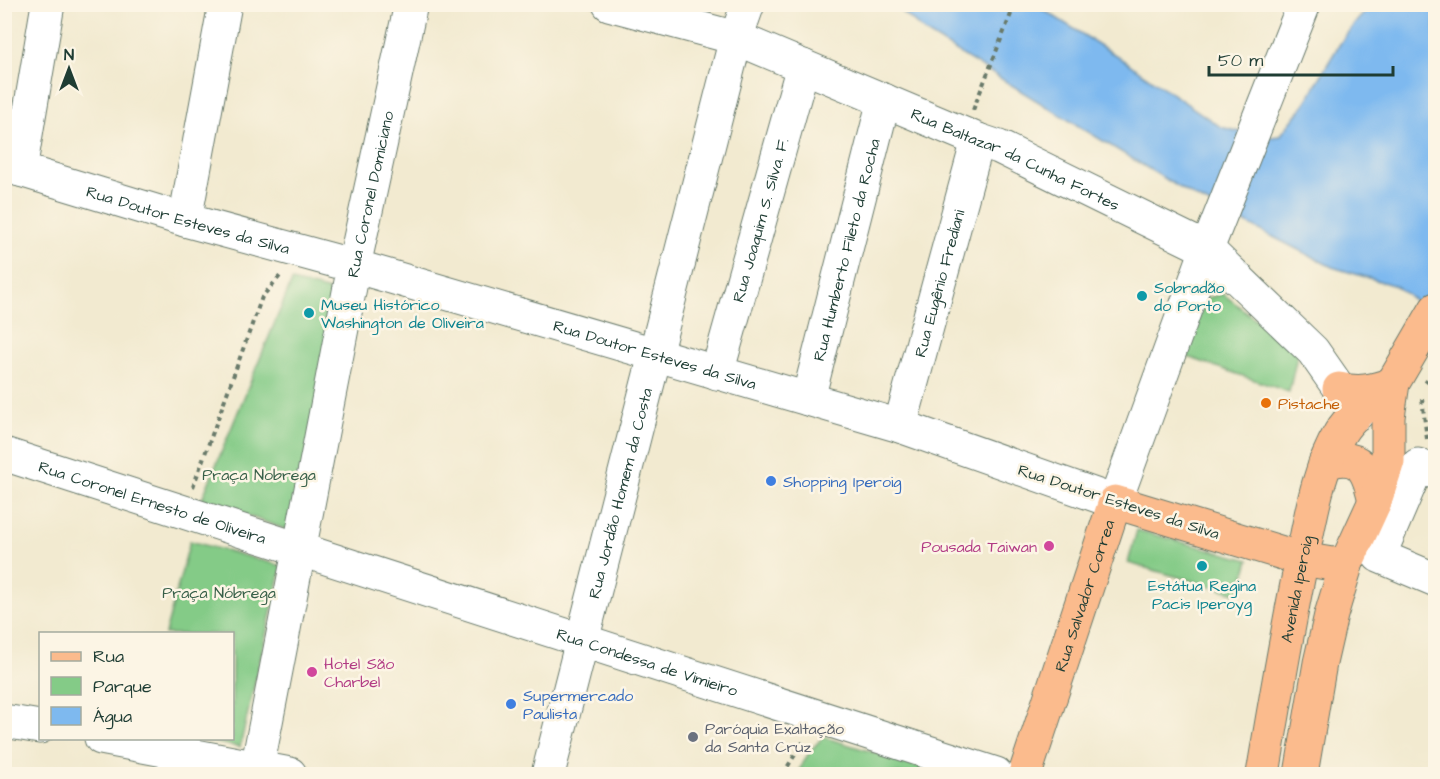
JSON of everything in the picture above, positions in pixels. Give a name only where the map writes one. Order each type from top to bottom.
[{"type":"main road","points":[[1301,774],[1330,615],[1347,562],[1375,501],[1388,461],[1388,417],[1400,370],[1436,309]]},
{"type":"main road","name":"Avenida Iperoig","points":[[1263,774],[1287,631],[1311,511],[1325,463],[1341,431],[1348,402],[1400,370]]},
{"type":"main road","points":[[1348,402],[1388,461]]},
{"type":"main road","points":[[1325,463],[1340,458],[1359,464],[1366,470],[1375,501]]},
{"type":"main road","name":"Rua Doutor Esteves da Silva","points":[[1115,502],[1302,559],[1332,564],[1347,562]]},
{"type":"main road","name":"Rua Salvador Correa","points":[[1025,774],[1115,502]]},
{"type":"street","points":[[12,168],[48,4]]},
{"type":"street","points":[[185,219],[225,4]]},
{"type":"street","name":"Rua Coronel Domiciano","points":[[257,771],[354,266],[411,4]]},
{"type":"street","name":"Rua Baltazar da Cunha Fortes","points":[[609,4],[736,38],[999,147],[1210,242],[1313,351],[1348,402]]},
{"type":"street","name":"Rua Jordão Homem da Costa","points":[[548,774],[736,38],[748,4]]},
{"type":"street","name":"Rua Salvador Correa","points":[[1115,502],[1210,242],[1304,4]]},
{"type":"street","name":"Rua Joaquim S. Silva. F.","points":[[717,373],[803,66]]},
{"type":"street","name":"Rua Humberto Fileto da Rocha","points":[[808,399],[884,100]]},
{"type":"street","name":"Rua Eugênio Frediani","points":[[900,426],[978,140]]},
{"type":"street","name":"Rua Doutor Esteves da Silva","points":[[12,168],[900,426],[1115,502]]},
{"type":"street","name":"Rua Coronel Ernesto de Oliveira","points":[[4,454],[300,550]]},
{"type":"street","points":[[1436,473],[1418,465],[1379,556],[1436,580]]},
{"type":"street","name":"Rua Condessa de Vimieiro","points":[[300,550],[996,774]]},
{"type":"street","points":[[4,721],[39,727]]},
{"type":"street","points":[[110,740],[257,771],[290,774]]},
{"type":"path","points":[[982,83],[1015,4]]},
{"type":"path","points":[[184,513],[262,297],[284,272],[292,249]]},
{"type":"path","points":[[783,774],[817,718]]},
{"type":"green space","name":"Praça Nobrega","points":[[292,281],[338,293],[293,532],[202,499]]},
{"type":"green space","points":[[1223,294],[1298,352],[1289,392],[1185,356],[1202,299]]},
{"type":"green space","points":[[1137,530],[1249,560],[1239,594],[1128,563]]},
{"type":"green space","name":"Praça Nóbrega","points":[[190,541],[282,566],[240,747],[202,740],[234,740],[234,632],[166,632]]},
{"type":"green space","points":[[823,737],[945,774],[797,774],[810,751]]},
{"type":"water","points":[[895,5],[1036,5],[1117,56],[1221,127],[1263,138],[1280,136],[1306,102],[1344,38],[1373,5],[1435,5],[1435,317],[1396,286],[1332,267],[1195,197],[926,33]]},
{"type":"place","name":"Sobradão do Porto","points":[[1142,296]]},
{"type":"place","name":"Museu Histórico Washington de Oliveira","points":[[309,313]]},
{"type":"place","name":"Pistache","points":[[1266,403]]},
{"type":"place","name":"Shopping Iperoig","points":[[771,481]]},
{"type":"place","name":"Pousada Taiwan","points":[[1049,546]]},
{"type":"place","name":"Estátua Regina Pacis Iperoyg","points":[[1202,566]]},
{"type":"place","name":"Hotel São Charbel","points":[[312,672]]},
{"type":"place","name":"Supermercado Paulista","points":[[511,704]]},
{"type":"place","name":"Paróquia Exaltação da Santa Cruz","points":[[693,737]]}]
